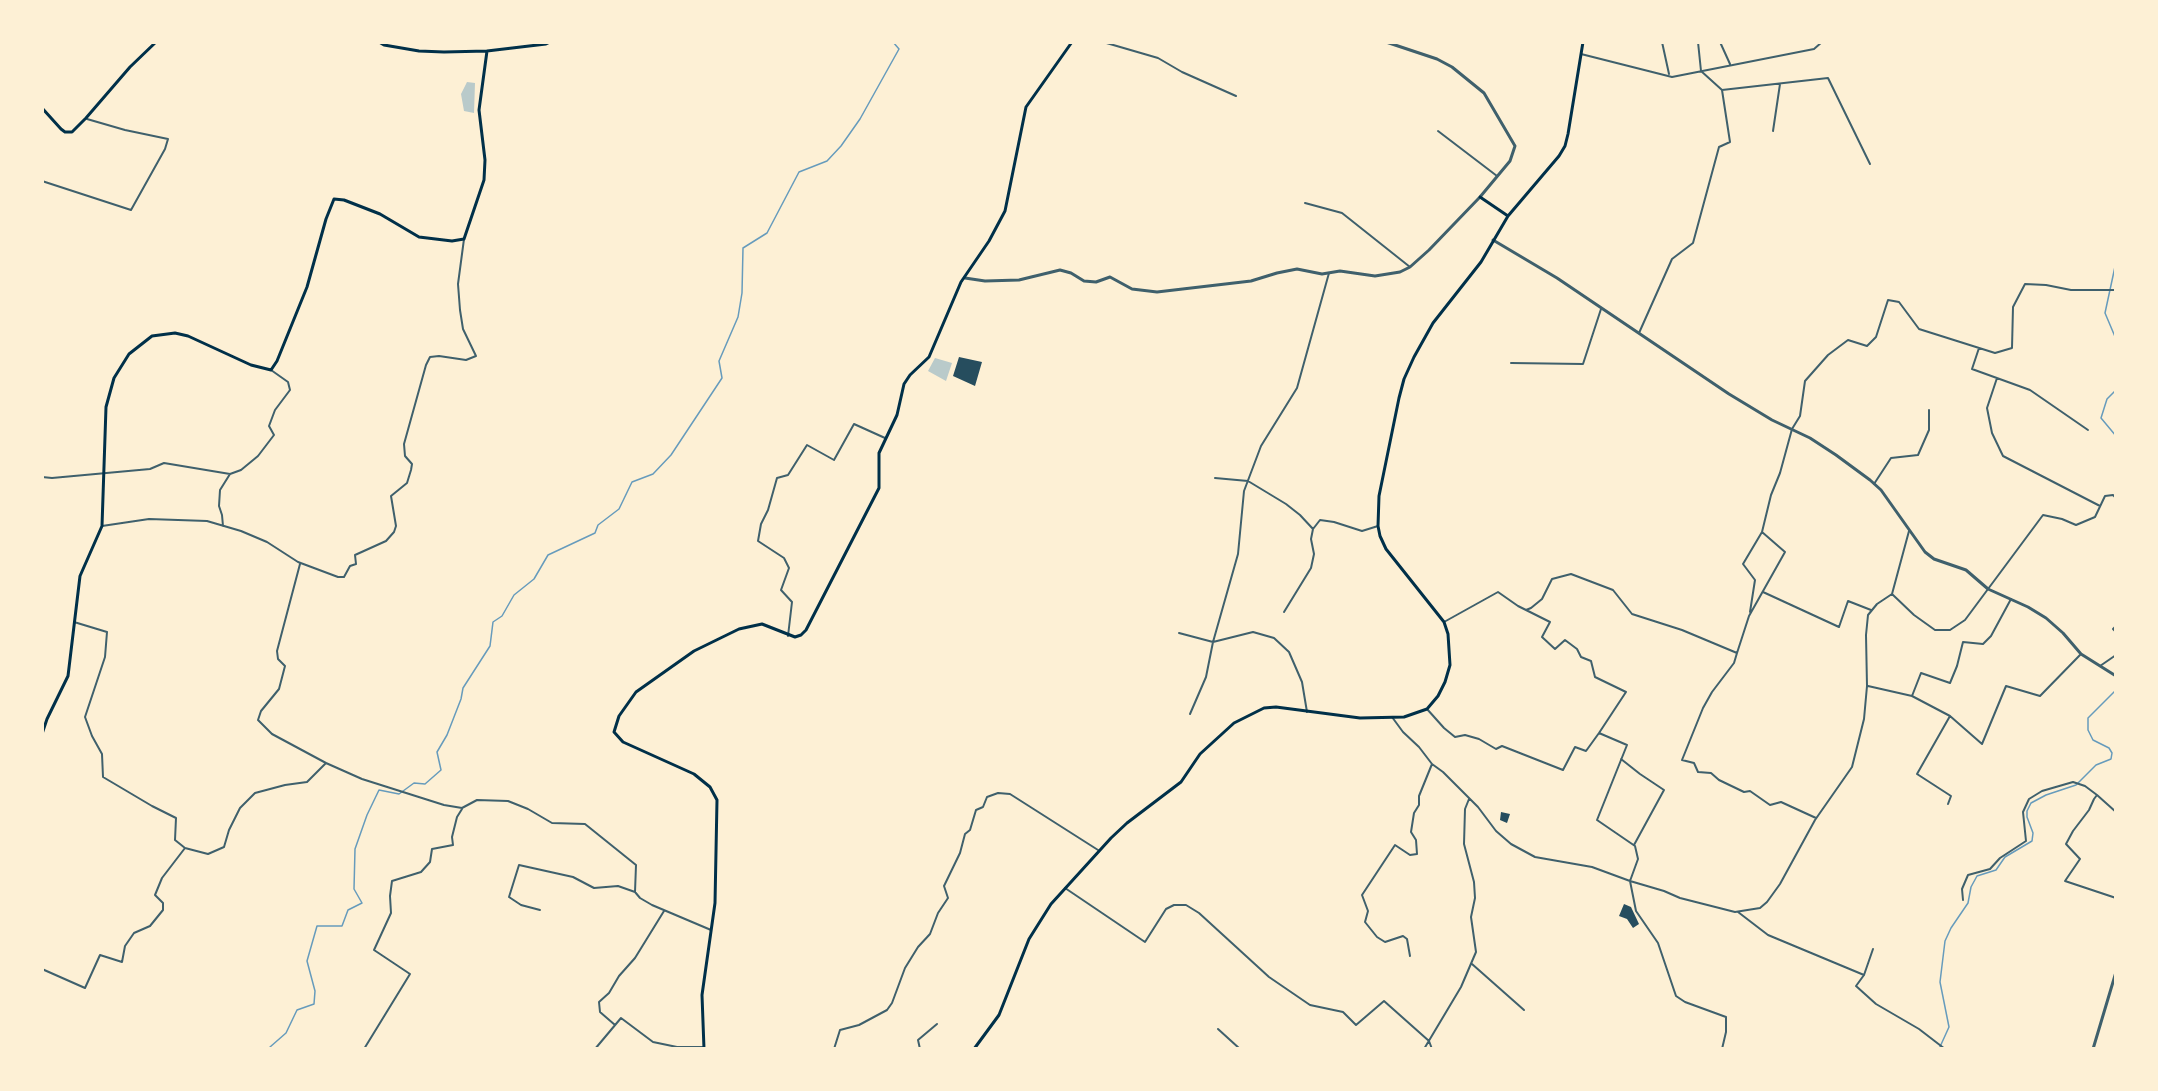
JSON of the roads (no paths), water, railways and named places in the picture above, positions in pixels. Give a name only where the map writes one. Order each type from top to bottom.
[{"type":"main road","points":[[42,108],[62,129],[69,133],[75,131],[130,67],[156,42]]},
{"type":"main road","points":[[379,42],[384,45],[419,51],[444,52],[487,51],[550,42]]},
{"type":"main road","points":[[704,1048],[702,995],[711,930],[717,859],[717,800],[710,787],[694,774],[623,742],[614,729],[619,716],[636,692],[694,651],[751,626],[762,624],[795,637],[806,630],[879,488],[877,463],[879,453],[897,415],[904,384],[910,375],[930,357],[958,289],[1005,211],[1026,107],[1072,42]]},
{"type":"main road","points":[[974,1049],[999,1015],[1029,939],[1051,904],[1127,823],[1182,782],[1200,754],[1234,723],[1264,708],[1276,707],[1360,718],[1392,717],[1416,714],[1434,702],[1446,682],[1450,665],[1448,634],[1444,622],[1386,549],[1378,526],[1379,496],[1404,379],[1433,323],[1481,262],[1508,216],[1565,146],[1583,42]]},
{"type":"main road","points":[[42,734],[47,718],[68,676],[80,576],[102,526],[106,407],[114,378],[129,354],[152,336],[165,333],[188,336],[251,365],[271,370],[278,361],[307,287],[333,199],[344,200],[380,214],[419,237],[452,242],[464,239],[484,180],[485,160],[479,110],[487,51]]},
{"type":"main road","points":[[1480,197],[1508,216]]},
{"type":"street","points":[[1103,42],[1158,58],[1182,72],[1236,96]]},
{"type":"street","points":[[965,279],[1019,280],[1060,270],[1071,273],[1084,281],[1096,282],[1110,277],[1132,289],[1157,292],[1251,282],[1297,269],[1322,274],[1340,272],[1375,276],[1400,272],[1410,267],[1480,197],[1509,161],[1515,146],[1484,93],[1437,59],[1386,42]]},
{"type":"street","points":[[1662,42],[1668,76]]},
{"type":"street","points":[[1639,333],[1672,259],[1693,243],[1719,147],[1730,142],[1722,90],[1701,71],[1698,42]]},
{"type":"street","points":[[1720,42],[1731,65]]},
{"type":"street","points":[[1581,54],[1672,77],[1814,49],[1822,42]]},
{"type":"street","points":[[1722,90],[1828,78],[1870,164]]},
{"type":"street","points":[[1773,131],[1780,84]]},
{"type":"street","points":[[42,181],[131,210],[165,149],[168,139],[125,130],[86,118]]},
{"type":"street","points":[[1438,130],[1497,176]]},
{"type":"street","points":[[1305,203],[1342,213],[1410,267]]},
{"type":"street","points":[[102,526],[149,519],[207,521],[267,542],[300,563],[338,577],[344,577],[350,566],[356,564],[355,555],[386,541],[394,532],[396,526],[391,496],[407,483],[411,470],[412,464],[405,456],[404,444],[430,357],[466,360],[476,356],[463,329],[460,310],[458,284],[464,239]]},
{"type":"street","points":[[1493,240],[1602,308],[1729,394],[1810,438],[1874,484],[1899,513],[1925,552],[1934,559],[1966,570],[1988,589],[2046,618],[2081,654],[2116,676]]},
{"type":"street","points":[[1190,714],[1206,677],[1213,642],[1238,554],[1244,491],[1261,446],[1297,388],[1329,273]]},
{"type":"street","points":[[1816,818],[1781,802],[1770,805],[1749,791],[1744,792],[1719,780],[1711,773],[1698,772],[1694,763],[1682,760],[1703,708],[1734,663],[1749,616],[1755,580],[1743,564],[1762,532],[1770,495],[1780,473],[1792,429],[1800,416],[1805,381],[1828,355],[1848,340],[1867,346],[1876,337],[1888,300],[1899,302],[1919,329],[1995,353],[2012,348],[2013,307],[2025,284],[2071,290],[2116,290]]},
{"type":"street","points":[[1511,363],[1583,364],[1602,308]]},
{"type":"street","points":[[1979,348],[1972,369],[2030,390],[2088,430]]},
{"type":"street","points":[[42,477],[150,469],[164,463],[230,474],[241,470],[258,456],[274,435],[269,426],[276,410],[290,390],[288,382],[271,370]]},
{"type":"street","points":[[1997,378],[1987,408],[1992,434],[2003,456],[2100,506]]},
{"type":"street","points":[[1874,484],[1891,458],[1918,454],[1929,430],[1929,410]]},
{"type":"street","points":[[788,636],[792,602],[781,590],[789,568],[783,558],[758,541],[761,524],[768,510],[777,478],[788,475],[807,445],[834,460],[854,424],[886,438]]},
{"type":"street","points":[[223,526],[219,506],[220,490],[230,474]]},
{"type":"street","points":[[1215,478],[1248,481],[1286,504],[1312,529]]},
{"type":"street","points":[[1892,594],[1914,615],[1935,630],[1950,630],[1965,620],[2043,515],[2076,525],[2095,517],[2105,496],[2114,495],[2116,498]]},
{"type":"street","points":[[1284,612],[1311,568],[1314,554],[1312,529],[1320,520],[1362,531],[1378,526]]},
{"type":"street","points":[[1392,717],[1432,764],[1469,799],[1496,831],[1526,853],[1600,869],[1680,898],[1738,912],[1760,908],[1780,884],[1816,818],[1852,767],[1864,719],[1868,615],[1892,594],[1909,530]]},
{"type":"street","points":[[1749,616],[1785,552],[1762,532]]},
{"type":"street","points":[[300,563],[278,651],[278,659],[285,666],[279,689],[261,711],[258,720],[272,734],[362,779],[444,805],[462,808]]},
{"type":"street","points":[[1444,622],[1498,592],[1526,610],[1532,608],[1542,598],[1552,579],[1571,574],[1613,590],[1625,602],[1632,614],[1682,630],[1737,653]]},
{"type":"street","points":[[1763,592],[1839,627],[1848,601],[1872,610]]},
{"type":"street","points":[[1911,696],[1921,673],[1950,683],[1963,642],[1983,644],[2012,599]]},
{"type":"street","points":[[1427,708],[1455,737],[1465,735],[1479,739],[1496,749],[1502,747],[1563,770],[1575,747],[1586,752],[1626,692],[1595,677],[1591,661],[1581,657],[1578,649],[1565,640],[1555,649],[1542,637],[1550,622],[1518,606]]},
{"type":"street","points":[[74,622],[107,632],[105,657],[85,717],[102,754],[103,777],[176,818],[175,840],[185,848],[208,854],[224,847],[229,830],[240,808],[255,793],[307,782],[326,763]]},
{"type":"street","points":[[2116,626],[2113,629],[2116,632]]},
{"type":"street","points":[[1179,633],[1213,642],[1253,632],[1274,638],[1289,652],[1298,672],[1307,712]]},
{"type":"street","points":[[1867,686],[1911,696],[1950,716],[1982,744],[2006,686],[2040,696],[2081,654]]},
{"type":"street","points":[[2100,666],[2116,655]]},
{"type":"street","points":[[1948,804],[1951,796],[1917,774],[1950,716]]},
{"type":"street","points":[[1599,733],[1627,745],[1597,820],[1634,845],[1638,859],[1630,881],[1636,911],[1658,943],[1676,996],[1685,1002],[1726,1017],[1726,1032],[1722,1049]]},
{"type":"street","points":[[1622,759],[1664,790],[1634,845]]},
{"type":"street","points":[[1410,956],[1407,939],[1403,936],[1385,942],[1377,937],[1365,922],[1368,911],[1362,895],[1395,845],[1410,855],[1417,854],[1416,840],[1411,832],[1414,813],[1432,764]]},
{"type":"street","points":[[1963,900],[1962,889],[1968,875],[1990,868],[2000,858],[2026,841],[2023,812],[2029,799],[2042,790],[2074,782],[2097,795],[2116,812]]},
{"type":"street","points":[[834,1049],[840,1030],[859,1025],[887,1010],[892,1003],[905,968],[918,947],[930,934],[938,913],[948,898],[944,886],[960,853],[965,834],[970,830],[975,810],[983,807],[987,797],[998,793],[1010,794],[1099,851]]},
{"type":"street","points":[[2097,795],[2066,844],[2080,859],[2065,881],[2116,898]]},
{"type":"street","points":[[1424,1049],[1461,987],[1476,952],[1472,917],[1474,882],[1464,844],[1465,809],[1469,799]]},
{"type":"street","points":[[364,1049],[410,974],[374,950],[391,912],[390,896],[393,880],[421,872],[430,862],[432,849],[453,845],[452,837],[457,817],[462,808],[477,800],[508,801],[552,823],[585,824],[636,865],[635,891],[640,898],[664,911],[711,930]]},
{"type":"street","points":[[42,969],[85,988],[100,955],[122,962],[125,946],[134,933],[150,926],[163,910],[164,903],[155,895],[162,878],[185,848]]},
{"type":"street","points":[[540,910],[521,905],[509,897],[519,866],[573,877],[594,888],[618,886],[635,891]]},
{"type":"street","points":[[1065,888],[1144,942],[1166,909],[1174,905],[1186,905],[1198,913],[1269,977],[1310,1005],[1343,1012],[1356,1024],[1384,1001],[1429,1041],[1432,1049]]},
{"type":"street","points":[[615,1025],[600,1012],[599,1002],[609,993],[619,976],[635,958],[664,911]]},
{"type":"street","points":[[1738,912],[1768,935],[1864,975]]},
{"type":"street","points":[[1873,949],[1864,975],[1856,986],[1876,1004],[1919,1029],[1945,1049]]},
{"type":"street","points":[[1472,964],[1524,1010]]},
{"type":"street","points":[[2093,1049],[2116,972]]},
{"type":"street","points":[[595,1049],[621,1018],[653,1042],[677,1047],[704,1048]]},
{"type":"street","points":[[920,1049],[918,1040],[937,1024]]},
{"type":"street","points":[[1218,1029],[1240,1049]]},
{"type":"waterway","points":[[270,1049],[286,1033],[297,1010],[314,1004],[315,991],[307,961],[317,926],[342,926],[348,910],[362,903],[354,889],[355,849],[379,790],[399,794],[414,783],[425,784],[441,770],[437,752],[447,735],[463,688],[490,646],[493,622],[502,616],[514,595],[534,579],[548,555],[595,533],[598,525],[619,509],[632,482],[653,474],[671,455],[722,378],[719,361],[738,317],[742,293],[743,248],[767,233],[799,172],[827,161],[841,146],[860,119],[899,49],[893,42]]},
{"type":"waterway","points":[[2116,262],[2105,313],[2116,339]]},
{"type":"waterway","points":[[2116,390],[2107,399],[2101,418],[2116,436]]},
{"type":"waterway","points":[[1939,1049],[1949,1027],[1940,982],[1945,941],[1968,903],[1971,887],[1977,876],[1996,870],[2005,857],[2032,841],[2033,833],[2027,817],[2031,803],[2046,795],[2076,785],[2096,765],[2111,759],[2112,753],[2109,748],[2093,740],[2088,730],[2088,718],[2116,690]]}]
